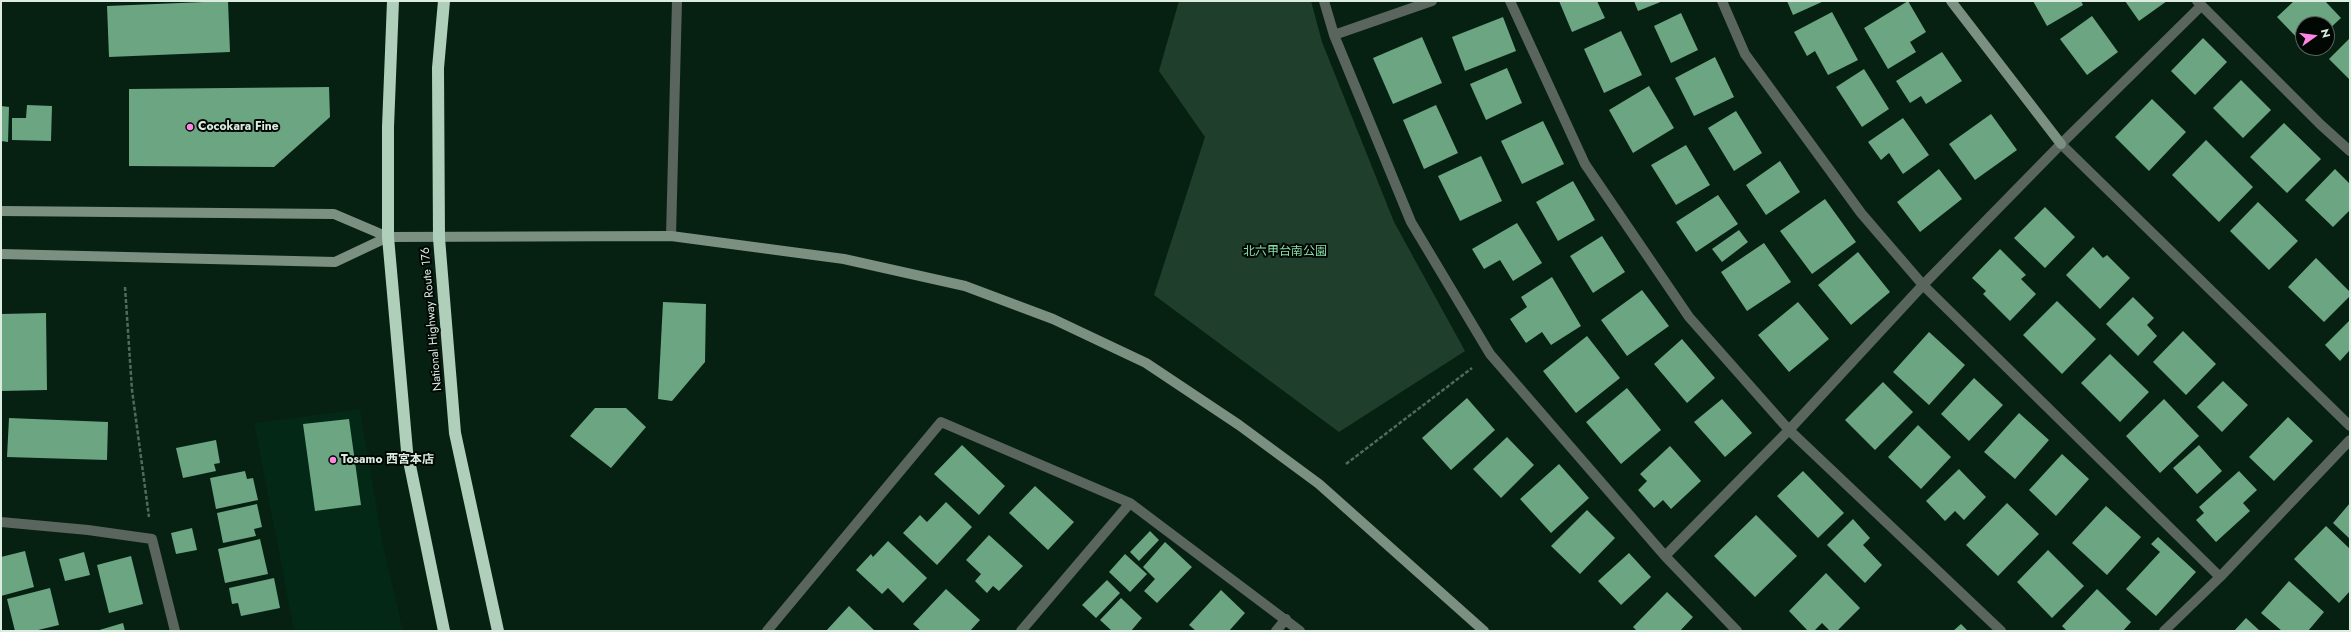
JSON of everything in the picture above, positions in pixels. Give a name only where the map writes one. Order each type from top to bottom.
[{"type":"highway","points":[[393,1],[388,127],[388,237],[407,452],[444,631]]},
{"type":"highway","name":"National Highway Route 176","points":[[444,1],[438,68],[439,238],[455,433],[498,631]]},
{"type":"street","points":[[671,236],[677,1]]},
{"type":"street","points":[[1324,1],[1334,35],[1411,222],[1490,354],[1665,556],[1737,631]]},
{"type":"street","points":[[1334,35],[1432,1]]},
{"type":"street","points":[[1510,1],[1585,164],[1689,317],[1789,430],[2001,631]]},
{"type":"street","points":[[1722,1],[1745,54],[1861,212],[1923,285],[2220,577]]},
{"type":"street","points":[[1951,1],[2061,144],[2350,426]]},
{"type":"street","points":[[1665,556],[1789,430],[1923,285],[2199,4],[2321,125],[2350,151]]},
{"type":"street","points":[[1,211],[334,214],[388,237],[671,236],[844,259],[965,286],[1052,320],[1146,363],[1240,425],[1319,484],[1484,631]]},
{"type":"street","points":[[1,254],[335,262],[388,237]]},
{"type":"street","points":[[767,631],[941,422],[1130,503],[1300,631]]},
{"type":"street","points":[[2164,631],[2220,577],[2350,440]]},
{"type":"street","points":[[1021,631],[1130,503]]},
{"type":"street","points":[[1,522],[88,530],[152,539],[175,631]]},
{"type":"street","points":[[1276,631],[1286,619]]},
{"type":"path","points":[[125,287],[132,390],[152,539]]},
{"type":"path","points":[[1346,464],[1490,354]]},
{"type":"shaded area","points":[[360,409],[383,545],[403,631],[294,631],[254,423]]},
{"type":"green space","name":"北六甲台南公園","points":[[1179,1],[1311,1],[1322,42],[1394,222],[1465,351],[1339,432],[1154,295],[1205,137],[1159,71]]},
{"type":"building","points":[[228,1],[230,52],[109,57],[107,6]]},
{"type":"building","points":[[1559,1],[1597,1],[1605,18],[1572,32]]},
{"type":"building","points":[[1634,1],[1663,1],[1638,11]]},
{"type":"building","points":[[1787,1],[1824,1],[1793,15]]},
{"type":"building","points":[[1908,1],[1926,32],[1910,42],[1916,52],[1888,69],[1864,28]]},
{"type":"building","points":[[2033,1],[2081,1],[2083,5],[2047,26]]},
{"type":"building","points":[[2125,1],[2167,1],[2139,21]]},
{"type":"building","points":[[2294,1],[2325,1],[2341,18],[2335,24],[2335,16],[2295,16],[2295,36],[2277,17]]},
{"type":"building","points":[[1832,12],[1858,60],[1828,75],[1815,51],[1807,56],[1794,32]]},
{"type":"building","points":[[1681,13],[1698,50],[1671,63],[1654,26]]},
{"type":"building","points":[[2092,16],[2118,52],[2087,75],[2060,39]]},
{"type":"building","points":[[1503,17],[1516,51],[1465,71],[1452,37]]},
{"type":"building","points":[[1621,31],[1642,75],[1604,93],[1584,49]]},
{"type":"building","points":[[1422,37],[1442,83],[1393,104],[1373,58]]},
{"type":"building","points":[[2203,38],[2227,62],[2195,95],[2171,71]]},
{"type":"building","points":[[2350,38],[2350,80],[2329,59],[2332,56],[2335,56],[2335,53]]},
{"type":"building","points":[[1942,52],[1962,81],[1926,104],[1921,96],[1910,103],[1896,81]]},
{"type":"building","points":[[1715,57],[1734,97],[1694,116],[1675,78]]},
{"type":"building","points":[[1507,68],[1522,103],[1486,120],[1470,84]]},
{"type":"building","points":[[1864,69],[1889,109],[1862,127],[1836,87]]},
{"type":"building","points":[[2241,80],[2271,110],[2243,138],[2213,108]]},
{"type":"building","points":[[1649,86],[1674,128],[1633,153],[1609,110]]},
{"type":"building","points":[[329,87],[330,117],[274,167],[129,166],[129,89]]},
{"type":"building","points":[[2152,99],[2186,132],[2149,171],[2115,137]]},
{"type":"building","points":[[27,105],[52,106],[51,141],[12,140],[12,118],[26,118]]},
{"type":"building","points":[[1436,105],[1458,153],[1424,169],[1403,120]]},
{"type":"building","points":[[1,106],[9,107],[8,142],[1,141]]},
{"type":"building","points":[[1736,111],[1762,153],[1734,171],[1708,128]]},
{"type":"building","points":[[1991,114],[2017,150],[1975,180],[1949,144]]},
{"type":"building","points":[[1903,118],[1929,155],[1903,174],[1889,153],[1881,160],[1868,142]]},
{"type":"building","points":[[1543,121],[1564,164],[1522,184],[1501,141]]},
{"type":"building","points":[[2284,123],[2321,159],[2287,193],[2250,157]]},
{"type":"building","points":[[2206,140],[2253,187],[2219,222],[2172,175]]},
{"type":"building","points":[[1686,145],[1710,185],[1676,205],[1651,165]]},
{"type":"building","points":[[1481,156],[1502,201],[1460,221],[1438,176]]},
{"type":"building","points":[[1780,161],[1800,192],[1766,215],[1746,185]]},
{"type":"building","points":[[1939,169],[1962,199],[1920,232],[1897,202]]},
{"type":"building","points":[[2335,169],[2350,184],[2350,210],[2333,227],[2305,200]]},
{"type":"building","points":[[1573,181],[1595,220],[1558,241],[1536,202]]},
{"type":"building","points":[[1718,195],[1738,224],[1696,252],[1676,222]]},
{"type":"building","points":[[1825,199],[1856,242],[1812,274],[1780,231]]},
{"type":"building","points":[[2258,202],[2298,241],[2269,270],[2230,231]]},
{"type":"building","points":[[2045,207],[2075,237],[2045,268],[2014,238]]},
{"type":"building","points":[[1517,223],[1542,263],[1513,281],[1500,260],[1484,269],[1472,249]]},
{"type":"building","points":[[1739,230],[1748,242],[1722,262],[1712,249]]},
{"type":"building","points":[[1602,236],[1625,272],[1593,293],[1570,256]]},
{"type":"building","points":[[1764,243],[1791,282],[1747,311],[1721,272]]},
{"type":"building","points":[[2093,247],[2103,258],[2107,255],[2130,278],[2100,309],[2066,275]]},
{"type":"building","points":[[2000,249],[2026,275],[2021,279],[2036,294],[2010,321],[1983,294],[1986,291],[1972,278]]},
{"type":"building","points":[[1858,252],[1890,292],[1851,325],[1818,285]]},
{"type":"building","points":[[2316,258],[2350,292],[2350,296],[2324,322],[2288,287]]},
{"type":"building","points":[[1552,277],[1581,326],[1551,345],[1542,332],[1526,343],[1510,319],[1527,307],[1521,297]]},
{"type":"building","points":[[1642,290],[1669,326],[1627,356],[1601,320]]},
{"type":"building","points":[[2133,297],[2154,318],[2147,325],[2157,336],[2138,356],[2106,324]]},
{"type":"building","points":[[2057,301],[2096,339],[2062,374],[2023,335]]},
{"type":"building","points":[[663,302],[706,304],[705,362],[672,401],[658,399]]},
{"type":"building","points":[[1798,302],[1829,339],[1789,372],[1758,335]]},
{"type":"building","points":[[46,313],[47,390],[1,391],[1,314]]},
{"type":"building","points":[[2350,320],[2350,353],[2349,351],[2340,361],[2325,345]]},
{"type":"building","points":[[2183,331],[2216,364],[2186,395],[2153,362]]},
{"type":"building","points":[[1929,332],[1965,365],[1929,405],[1893,372]]},
{"type":"building","points":[[1587,336],[1620,378],[1576,413],[1543,371]]},
{"type":"building","points":[[1682,339],[1715,378],[1687,403],[1654,364]]},
{"type":"building","points":[[2110,354],[2149,392],[2120,422],[2081,383]]},
{"type":"building","points":[[1974,378],[2003,405],[1969,441],[1941,414]]},
{"type":"building","points":[[2223,381],[2248,405],[2222,432],[2197,407]]},
{"type":"building","points":[[1883,382],[1913,412],[1875,450],[1845,420]]},
{"type":"building","points":[[1627,388],[1661,430],[1621,464],[1586,422]]},
{"type":"building","points":[[1467,398],[1495,430],[1451,470],[1422,438]]},
{"type":"building","points":[[1722,399],[1752,433],[1725,457],[1694,422]]},
{"type":"building","points":[[2164,399],[2199,436],[2160,473],[2126,436]]},
{"type":"building","points":[[595,408],[626,408],[646,427],[611,468],[570,436]]},
{"type":"building","points":[[2019,413],[2049,440],[2015,479],[1984,452]]},
{"type":"building","points":[[2288,417],[2313,441],[2274,481],[2249,457]]},
{"type":"building","points":[[9,418],[108,422],[107,460],[7,457]]},
{"type":"building","points":[[349,419],[361,505],[315,511],[303,424]]},
{"type":"building","points":[[1918,425],[1951,457],[1921,489],[1888,457]]},
{"type":"building","points":[[1507,437],[1534,465],[1501,498],[1473,469]]},
{"type":"building","points":[[216,440],[220,463],[214,464],[216,471],[183,478],[176,448]]},
{"type":"building","points":[[962,445],[1005,486],[979,515],[934,474]]},
{"type":"building","points":[[2199,445],[2222,471],[2197,494],[2173,468]]},
{"type":"building","points":[[1670,446],[1701,481],[1671,509],[1663,500],[1654,508],[1638,490],[1647,481],[1640,474]]},
{"type":"building","points":[[2062,454],[2089,479],[2056,516],[2029,490]]},
{"type":"building","points":[[1559,464],[1589,498],[1551,533],[1520,499]]},
{"type":"building","points":[[1959,469],[1986,497],[1964,520],[1955,511],[1945,521],[1926,501]]},
{"type":"building","points":[[245,471],[247,479],[253,478],[258,500],[216,509],[210,478]]},
{"type":"building","points":[[1803,471],[1844,513],[1818,538],[1777,496]]},
{"type":"building","points":[[2239,471],[2257,490],[2243,503],[2250,511],[2216,542],[2196,520],[2204,513],[2199,507]]},
{"type":"building","points":[[1035,486],[1074,522],[1048,550],[1009,513]]},
{"type":"building","points":[[946,502],[972,527],[937,565],[903,533],[920,515],[927,522]]},
{"type":"building","points":[[2007,503],[2039,534],[1998,576],[1966,545]]},
{"type":"building","points":[[2350,503],[2350,539],[2333,523]]},
{"type":"building","points":[[257,504],[262,527],[254,529],[256,536],[223,543],[217,513]]},
{"type":"building","points":[[2106,506],[2141,537],[2107,575],[2072,543]]},
{"type":"building","points":[[1587,510],[1615,538],[1580,574],[1551,546]]},
{"type":"building","points":[[1756,515],[1797,556],[1755,597],[1714,556]]},
{"type":"building","points":[[1853,519],[1870,538],[1863,545],[1882,565],[1865,583],[1827,545]]},
{"type":"building","points":[[2326,526],[2350,549],[2350,591],[2339,603],[2294,559]]},
{"type":"building","points":[[192,528],[197,550],[176,554],[171,533]]},
{"type":"building","points":[[1150,531],[1159,540],[1139,561],[1130,552]]},
{"type":"building","points":[[989,535],[1023,566],[999,591],[993,586],[987,593],[975,581],[981,574],[966,560]]},
{"type":"building","points":[[2158,537],[2196,572],[2156,616],[2126,589],[2160,552],[2151,544]]},
{"type":"building","points":[[260,539],[268,574],[225,583],[218,549]]},
{"type":"building","points":[[888,541],[927,578],[903,603],[888,588],[882,594],[856,570],[871,554],[873,557]]},
{"type":"building","points":[[1165,542],[1192,567],[1157,603],[1144,591],[1155,579],[1143,567]]},
{"type":"building","points":[[2048,550],[2084,586],[2052,618],[2017,582]]},
{"type":"building","points":[[25,551],[34,587],[1,596],[1,557]]},
{"type":"building","points":[[84,552],[90,575],[65,581],[59,559]]},
{"type":"building","points":[[1629,553],[1651,577],[1621,605],[1598,581]]},
{"type":"building","points":[[1125,554],[1147,574],[1130,592],[1109,572]]},
{"type":"building","points":[[131,556],[143,604],[109,613],[97,565]]},
{"type":"building","points":[[1826,573],[1860,608],[1837,631],[1830,631],[1822,623],[1814,631],[1808,631],[1789,611]]},
{"type":"building","points":[[274,578],[280,608],[241,616],[238,603],[232,604],[229,588]]},
{"type":"building","points":[[1107,580],[1120,593],[1096,618],[1082,605]]},
{"type":"building","points":[[2289,581],[2324,612],[2308,631],[2282,631],[2261,613]]},
{"type":"building","points":[[50,588],[59,625],[34,631],[15,631],[7,599]]},
{"type":"building","points":[[946,589],[980,620],[970,631],[921,631],[913,624]]},
{"type":"building","points":[[2097,589],[2131,622],[2123,631],[2067,631],[2062,626]]},
{"type":"building","points":[[1221,590],[1245,613],[1229,631],[1196,631],[1189,625]]},
{"type":"building","points":[[1667,592],[1693,617],[1680,631],[1637,631],[1633,627]]},
{"type":"building","points":[[1121,598],[1142,618],[1131,631],[1112,631],[1100,620]]},
{"type":"building","points":[[849,606],[875,631],[826,631]]},
{"type":"building","points":[[2246,618],[2260,631],[2234,631]]},
{"type":"building","points":[[123,623],[125,631],[96,631]]},
{"type":"building","points":[[1961,624],[1968,631],[1953,631]]},
{"type":"place","name":"Cocokara Fine","points":[[190,127]]},
{"type":"place","name":"Tosamo 西宮本店","points":[[333,460]]}]
